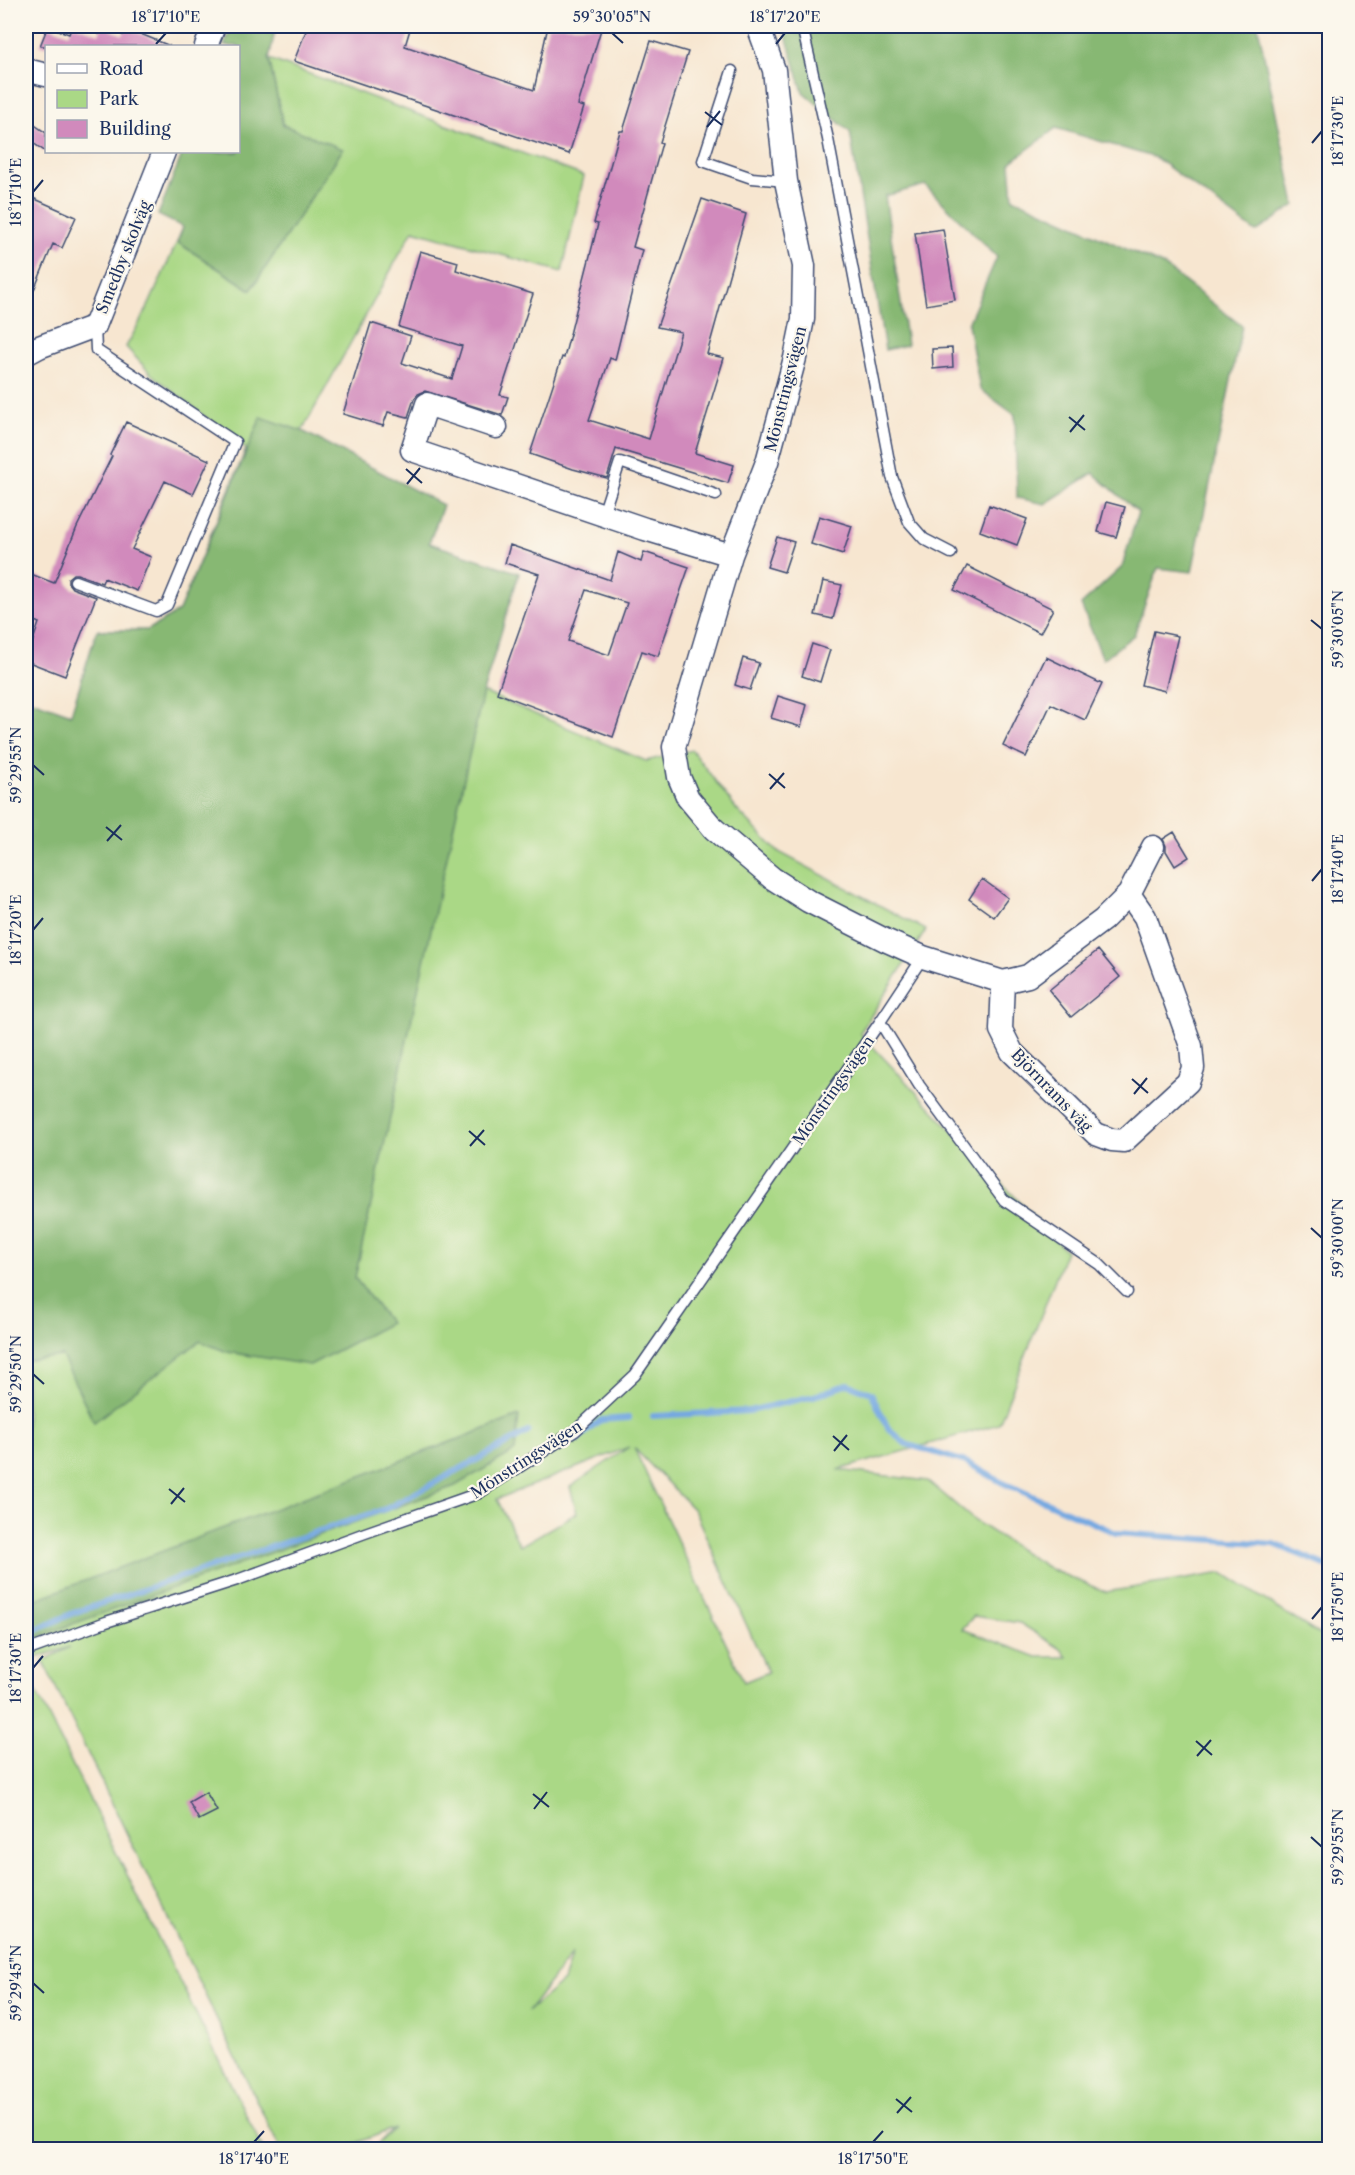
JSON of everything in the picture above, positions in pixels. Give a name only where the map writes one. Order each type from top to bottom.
[{"type":"street","points":[[206,45],[214,26]]},
{"type":"street","name":"Mönstringsvägen","points":[[758,26],[774,70],[786,181],[804,266],[803,319],[767,462],[731,555],[674,747],[679,777],[688,798],[714,829],[772,878],[818,906],[923,957],[1003,982]]},
{"type":"street","points":[[26,70],[45,75]]},
{"type":"street","name":"Smedby skolväg","points":[[26,354],[95,326],[165,153]]},
{"type":"street","points":[[496,427],[427,404],[412,450],[731,555]]},
{"type":"street","points":[[1003,982],[1028,976],[1103,920],[1130,894],[1153,847]]},
{"type":"street","name":"Björnrams väg","points":[[1003,982],[1001,1030],[1012,1052],[1096,1134],[1112,1140],[1124,1141],[1188,1082],[1193,1068],[1191,1046],[1145,917],[1130,894]]},
{"type":"lane","points":[[802,26],[828,140],[892,477],[909,522],[924,539],[951,553]]},
{"type":"lane","points":[[732,71],[703,161],[752,178],[786,181]]},
{"type":"lane","points":[[75,581],[156,611],[167,605],[235,442],[96,350],[95,326]]},
{"type":"lane","points":[[603,514],[620,462],[716,495]]},
{"type":"lane","name":"Mönstringsvägen","points":[[26,1651],[106,1622],[237,1580],[478,1493],[575,1431],[635,1375],[923,957]]},
{"type":"lane","points":[[880,1022],[919,1085],[1004,1200],[1099,1264],[1127,1292]]},
{"type":"green space","points":[[232,26],[276,26],[269,59],[283,125],[343,149],[251,290],[177,242],[183,227],[158,215],[183,153],[240,153],[240,45],[224,45]]},
{"type":"green space","points":[[783,26],[1258,26],[1295,205],[1256,232],[1156,158],[1056,128],[1010,163],[1013,198],[1164,266],[1242,326],[1192,572],[1158,568],[1134,635],[1103,659],[1081,605],[1122,567],[1138,512],[1093,473],[1045,504],[1017,498],[1015,415],[980,389],[968,324],[997,257],[925,185],[885,196],[907,345],[885,350],[850,132],[803,92]]},
{"type":"green space","points":[[269,59],[584,176],[562,272],[413,230],[302,431],[443,505],[429,543],[519,573],[483,692],[646,761],[692,750],[737,810],[777,851],[926,930],[860,1033],[1066,1251],[999,1424],[838,1470],[928,1481],[975,1521],[1050,1569],[1106,1592],[1223,1573],[1329,1641],[1329,2149],[372,2149],[395,2128],[341,2149],[280,2149],[43,1661],[70,1647],[26,1661],[26,698],[71,714],[97,630],[148,630],[179,611],[246,449],[151,374],[126,347],[147,309],[177,242],[251,290],[342,149],[283,125]],"holes":[[[629,1447],[570,1487],[577,1513],[520,1546],[497,1499]],[[634,1448],[694,1510],[768,1672],[744,1682]],[[974,1616],[1020,1623],[1061,1649],[1067,1657],[1037,1657],[962,1629]],[[572,1953],[563,1981],[528,2011]]]},
{"type":"green space","points":[[261,417],[302,431],[443,505],[429,543],[519,573],[483,692],[355,1278],[390,1323],[310,1365],[227,1352],[200,1341],[94,1422],[62,1356],[26,1361],[26,698],[71,714],[97,630],[148,630],[179,611]]},
{"type":"green space","points":[[519,1416],[515,1451],[455,1486],[26,1641],[26,1603]]},
{"type":"green space","points":[[26,1671],[263,2149],[26,2149]]},
{"type":"building","points":[[48,26],[69,34],[72,26],[99,34],[102,26],[123,35],[126,28],[168,45],[45,45],[40,46]]},
{"type":"building","points":[[308,26],[411,26],[405,46],[534,90],[548,26],[602,26],[578,105],[584,107],[569,154],[294,61]]},
{"type":"building","points":[[651,41],[688,52],[660,142],[662,143],[633,247],[642,250],[615,360],[610,358],[589,420],[649,439],[681,332],[657,327],[702,199],[746,214],[707,354],[724,358],[695,453],[734,465],[728,483],[616,449],[607,478],[530,454],[562,357],[564,358],[598,224],[594,223],[620,131],[623,131]]},
{"type":"building","points":[[26,119],[45,132],[45,151],[26,138]]},
{"type":"building","points":[[26,195],[76,217],[62,248],[53,244],[26,309]]},
{"type":"building","points":[[943,229],[955,300],[926,305],[915,233]]},
{"type":"building","points":[[420,251],[458,262],[456,270],[533,294],[500,395],[508,397],[502,415],[425,391],[414,399],[408,417],[388,412],[383,426],[343,414],[371,323],[411,336],[402,363],[452,379],[462,346],[399,327]]},
{"type":"building","points":[[952,348],[953,367],[933,369],[932,349]]},
{"type":"building","points":[[126,422],[209,460],[193,494],[165,481],[132,549],[151,557],[137,591],[104,578],[102,583],[77,574],[68,578],[68,583],[72,588],[96,597],[65,676],[26,661],[39,623],[26,617],[26,572],[54,583],[77,527]]},
{"type":"building","points":[[1106,502],[1125,507],[1116,537],[1098,532]]},
{"type":"building","points":[[989,505],[1027,519],[1017,545],[980,531]]},
{"type":"building","points":[[819,516],[852,526],[843,554],[811,544]]},
{"type":"building","points":[[777,537],[794,542],[784,572],[767,567]]},
{"type":"building","points":[[510,545],[610,580],[618,552],[641,562],[644,552],[689,567],[658,656],[642,651],[613,737],[497,693],[539,574],[505,563]],"holes":[[[586,590],[627,603],[609,655],[568,641]]]},
{"type":"building","points":[[967,566],[1053,609],[1040,633],[954,590]]},
{"type":"building","points":[[823,581],[842,585],[833,619],[815,615]]},
{"type":"building","points":[[1154,631],[1178,636],[1165,691],[1141,685]]},
{"type":"building","points":[[812,644],[830,650],[820,682],[802,676]]},
{"type":"building","points":[[1046,657],[1102,684],[1085,720],[1051,704],[1026,757],[1003,746]]},
{"type":"building","points":[[743,658],[759,663],[750,690],[735,685]]},
{"type":"building","points":[[778,696],[807,705],[801,727],[771,718]]},
{"type":"building","points":[[1174,832],[1189,857],[1175,866],[1166,851],[1163,839]]},
{"type":"building","points":[[982,879],[1008,898],[994,917],[969,899]]},
{"type":"building","points":[[1098,950],[1120,977],[1071,1017],[1049,990]]},
{"type":"building","points":[[206,1792],[217,1811],[199,1820],[189,1802]]},
{"type":"waterway","points":[[653,1416],[749,1411],[814,1396],[848,1384],[871,1393],[888,1428],[906,1444],[966,1462],[1001,1482],[1116,1533],[1274,1544],[1330,1567]]},
{"type":"waterway","points":[[578,1439],[601,1420],[629,1418]]},
{"type":"waterway","points":[[26,1635],[73,1613],[388,1508],[528,1432]]}]
